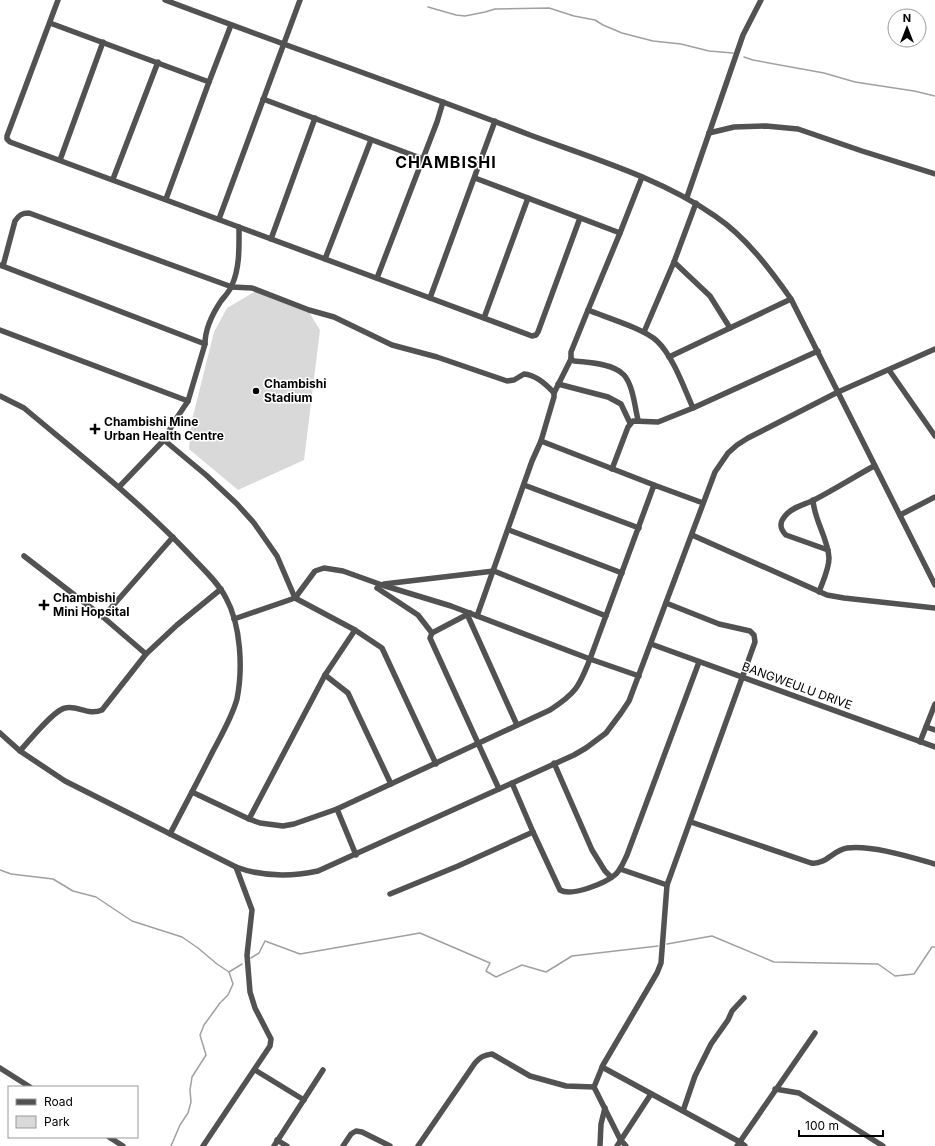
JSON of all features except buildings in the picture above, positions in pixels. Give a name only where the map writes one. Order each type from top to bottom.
[{"type":"street","points":[[58,0],[7,136],[7,139],[10,142],[532,336],[536,335],[538,332],[580,218]]},
{"type":"street","points":[[165,0],[495,121],[642,177],[687,197],[716,217],[754,250],[791,299],[935,586]]},
{"type":"street","points":[[219,219],[300,0]]},
{"type":"street","points":[[687,197],[742,35],[761,0]]},
{"type":"street","points":[[50,23],[209,82]]},
{"type":"street","points":[[166,199],[209,82],[232,25]]},
{"type":"street","points":[[60,160],[103,42]]},
{"type":"street","points":[[113,179],[158,62]]},
{"type":"street","points":[[263,100],[423,159]]},
{"type":"street","points":[[377,278],[423,159],[443,102]]},
{"type":"street","points":[[271,239],[315,118]]},
{"type":"street","points":[[430,298],[495,121]]},
{"type":"street","points":[[709,134],[734,127],[766,126],[798,128],[862,151],[935,174]]},
{"type":"street","points":[[325,259],[371,140]]},
{"type":"street","points":[[477,616],[541,441],[554,393],[571,359],[571,352],[642,177]]},
{"type":"street","points":[[475,178],[620,233]]},
{"type":"street","points":[[484,318],[528,198]]},
{"type":"street","points":[[644,332],[674,262],[696,203]]},
{"type":"street","points":[[205,344],[1,265],[18,216],[24,213],[29,213],[232,287],[252,288],[309,310],[334,317],[392,345],[436,357],[507,381],[514,380],[524,374],[530,374],[536,377],[554,393]]},
{"type":"street","points":[[119,488],[164,440],[188,401],[205,344],[205,335],[210,322],[220,302],[232,287],[238,264],[239,227]]},
{"type":"street","points":[[674,262],[710,296],[730,328]]},
{"type":"street","points":[[669,357],[791,299]]},
{"type":"street","points":[[588,310],[644,332],[657,340],[669,357],[693,408]]},
{"type":"street","points":[[0,330],[188,401]]},
{"type":"street","points":[[0,733],[20,751],[65,781],[236,867],[266,875],[291,876],[318,871],[356,855],[586,748],[606,733],[629,701],[703,503],[715,472],[721,462],[737,445],[764,430],[838,392],[935,349]]},
{"type":"street","points":[[612,469],[630,423],[633,420],[658,422],[693,408],[818,351]]},
{"type":"street","points":[[571,359],[574,361],[602,364],[624,375],[632,391],[638,420]]},
{"type":"street","points":[[889,370],[935,436]]},
{"type":"street","points":[[558,384],[608,397],[621,404],[630,423]]},
{"type":"street","points":[[0,396],[24,408],[119,488],[173,537],[221,589],[229,604],[237,634],[240,660],[237,697],[231,716],[170,834]]},
{"type":"street","points":[[164,440],[206,475],[237,504],[254,523],[277,556],[295,598],[355,630],[382,648],[436,764]]},
{"type":"street","points":[[541,441],[703,503]]},
{"type":"street","points":[[828,550],[786,535],[782,532],[781,522],[790,511],[798,506],[813,500],[874,466]]},
{"type":"street","points":[[524,485],[639,528]]},
{"type":"street","points":[[192,792],[249,819],[272,825],[283,826],[337,809],[550,710],[568,697],[580,683],[654,485]]},
{"type":"street","points":[[900,515],[935,498]]},
{"type":"street","points":[[813,500],[814,512],[828,550],[828,563],[819,592]]},
{"type":"street","points":[[509,530],[622,573]]},
{"type":"street","points":[[692,535],[819,592],[844,598],[935,608]]},
{"type":"street","points":[[102,617],[173,537]]},
{"type":"street","points":[[24,556],[102,617],[146,654]]},
{"type":"street","points":[[234,619],[295,598],[314,571],[324,568],[343,571],[379,586],[477,616],[639,676]]},
{"type":"street","points":[[379,586],[494,571],[606,616]]},
{"type":"street","points":[[379,586],[418,615],[432,632]]},
{"type":"street","points":[[20,751],[49,719],[64,708],[70,707],[96,712],[102,710],[146,654],[177,625],[221,589]]},
{"type":"street","points":[[626,1146],[620,1139],[594,1087],[602,1067],[657,973],[661,963],[667,885],[691,822],[741,677],[755,642],[754,635],[750,631],[719,624],[666,603]]},
{"type":"street","points":[[468,614],[432,632],[430,638],[499,789]]},
{"type":"street","points":[[468,614],[517,725]]},
{"type":"street","points":[[249,819],[325,675],[355,630]]},
{"type":"street","name":"BANGWEULU DRIVE","points":[[651,644],[935,747]]},
{"type":"street","points":[[512,783],[532,832],[560,890],[568,892],[590,887],[615,875],[620,869],[627,855],[699,662]]},
{"type":"street","points":[[325,675],[348,693],[391,784]]},
{"type":"street","points":[[920,742],[935,704]]},
{"type":"street","points":[[926,727],[935,730]]},
{"type":"street","points":[[554,763],[592,850],[605,871],[611,876]]},
{"type":"street","points":[[337,809],[356,855]]},
{"type":"street","points":[[691,822],[811,863],[819,863],[840,850],[849,848],[886,852],[935,864]]},
{"type":"street","points":[[390,894],[458,866],[532,832]]},
{"type":"street","points":[[203,1146],[255,1070],[270,1046],[271,1038],[255,1008],[250,992],[247,955],[252,910],[236,867]]},
{"type":"street","points":[[620,869],[667,885]]},
{"type":"street","points":[[683,1111],[695,1076],[711,1044],[728,1020],[732,1011],[744,998]]},
{"type":"street","points":[[602,1067],[683,1111],[740,1145],[775,1089],[815,1033]]},
{"type":"street","points":[[418,1146],[475,1063],[485,1054],[492,1054],[530,1076],[566,1086],[594,1087]]},
{"type":"street","points":[[0,1068],[28,1086]]},
{"type":"street","points":[[255,1070],[304,1100]]},
{"type":"street","points":[[274,1146],[323,1070]]},
{"type":"street","points":[[775,1089],[799,1093],[883,1146]]},
{"type":"street","points":[[617,1146],[620,1139],[651,1094]]},
{"type":"street","points":[[600,1146],[601,1124],[605,1108]]},
{"type":"street","points":[[342,1146],[356,1130],[390,1146]]},
{"type":"street","points":[[111,1138],[123,1146]]},
{"type":"street","points":[[277,1140],[287,1146]]},
{"type":"green space","name":"Chambishi Stadium","points":[[256,291],[309,312],[320,330],[304,460],[238,490],[189,449],[192,420],[214,332],[227,308]]},
{"type":"waterway","points":[[428,7],[465,16],[495,9],[549,8],[574,16],[595,20],[622,33],[653,41],[681,44],[709,51],[733,53]]},
{"type":"waterway","points":[[744,57],[824,73],[855,82],[914,91],[935,96]]},
{"type":"waterway","points":[[0,870],[11,874],[53,879],[73,891],[96,897],[132,921],[182,937],[229,972],[242,964]]},
{"type":"waterway","points":[[251,958],[259,953],[265,941],[300,954],[420,933],[490,963],[486,971],[496,977],[522,965],[546,972],[572,956],[658,946]]},
{"type":"waterway","points":[[667,944],[712,936],[774,962],[878,964],[895,976],[914,974],[932,947],[935,947]]},
{"type":"waterway","points":[[171,1146],[180,1125],[188,1113],[191,1102],[190,1090],[192,1077],[206,1055],[200,1035],[204,1025],[220,1003],[228,995],[233,984],[229,972]]},
{"type":"place","name":"Chambishi Stadium","points":[[256,391]]},
{"type":"place","name":"Chambishi Mine Urban Health Centre","points":[[95,429]]},
{"type":"place","name":"Chambishi Mini Hopsital","points":[[44,605]]},
{"type":"district","name":"CHAMBISHI","points":[[446,162]]}]
